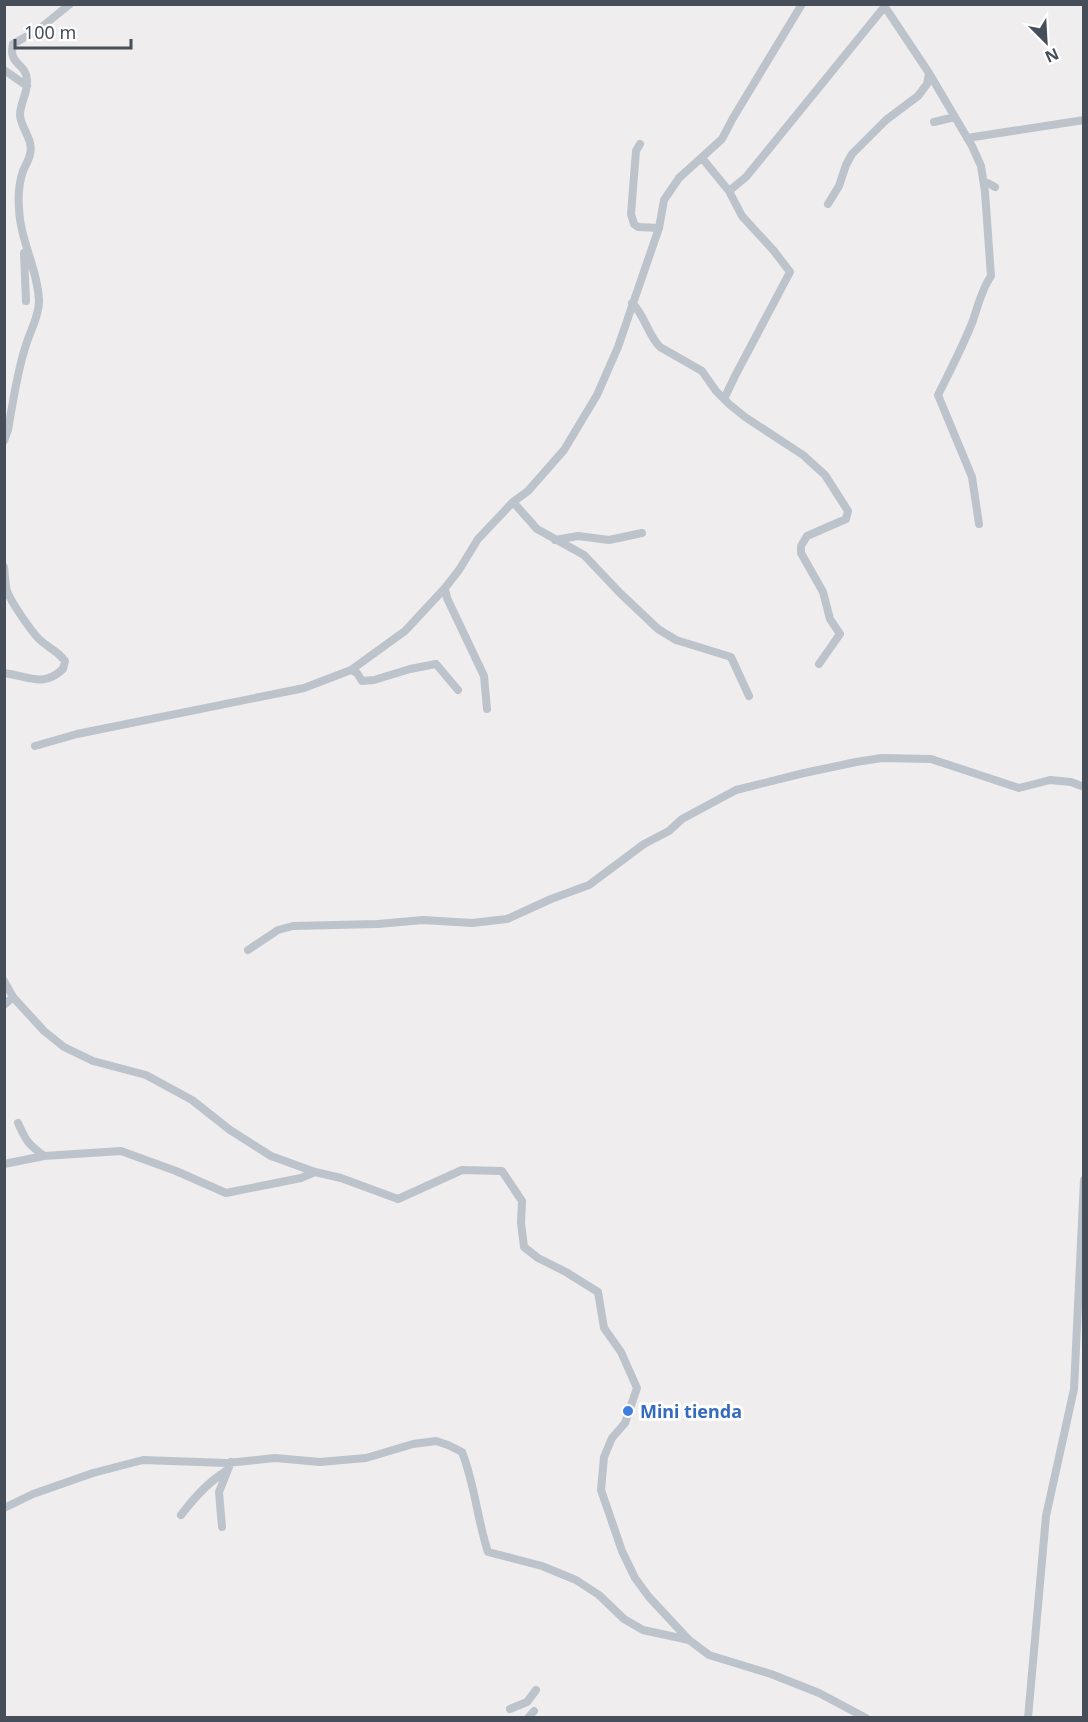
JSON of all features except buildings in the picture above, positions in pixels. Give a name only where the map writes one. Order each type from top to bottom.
[{"type":"street","points":[[26,301],[19,187],[31,153],[20,117],[27,86],[26,73],[11,53],[13,44],[38,30],[70,4]]},
{"type":"street","points":[[35,746],[77,734],[304,688],[351,670],[405,631],[445,588],[478,539],[513,502],[528,491],[564,450],[597,395],[618,347],[659,228],[664,200],[679,178],[722,139],[802,4]]},
{"type":"street","points":[[729,191],[746,177],[884,5],[929,73],[967,138],[981,166],[984,181],[991,276],[985,284],[973,320],[939,395],[972,477],[979,524]]},
{"type":"street","points":[[4,70],[27,86]]},
{"type":"street","points":[[828,204],[839,186],[852,154],[886,120],[918,96],[927,84],[929,73]]},
{"type":"street","points":[[934,122],[955,117]]},
{"type":"street","points":[[967,138],[1083,120]]},
{"type":"street","points":[[640,144],[636,151],[632,220],[638,227],[659,228]]},
{"type":"street","points":[[702,158],[729,191],[742,216],[774,250],[790,272],[724,399]]},
{"type":"street","points":[[984,181],[995,187]]},
{"type":"street","points":[[4,441],[26,346],[39,303],[21,228]]},
{"type":"street","points":[[632,303],[660,347],[702,371],[716,392],[745,417],[802,455],[825,475],[848,511],[846,519],[807,536],[801,546],[801,553],[823,592],[830,619],[840,634],[819,664]]},
{"type":"street","points":[[513,502],[537,529],[584,555],[658,628],[676,640],[731,657],[749,696]]},
{"type":"street","points":[[555,540],[579,536],[609,540],[642,533]]},
{"type":"street","points":[[4,567],[7,591],[26,622],[38,638],[47,646],[58,651],[64,661],[63,669],[49,679],[37,681],[19,674],[4,673]]},
{"type":"street","points":[[445,588],[447,598],[484,675],[488,709]]},
{"type":"street","points":[[351,670],[362,681],[435,664],[458,690]]},
{"type":"street","points":[[248,950],[278,930],[293,926],[378,924],[423,920],[472,922],[507,920],[551,899],[589,885],[644,844],[669,831],[682,819],[736,790],[804,772],[863,760],[931,759],[1015,787],[1050,780],[1071,782],[1083,787]]},
{"type":"street","points":[[4,981],[14,997],[44,1031],[64,1047],[93,1061],[146,1075],[192,1100],[230,1130],[271,1156],[398,1199],[462,1170],[502,1171],[522,1201],[521,1223],[524,1247],[538,1258],[598,1292],[604,1328],[621,1352],[637,1388],[625,1423],[612,1438],[604,1457],[602,1490],[621,1551],[635,1578],[649,1597],[689,1640],[709,1655],[771,1674],[819,1693],[866,1718]]},
{"type":"street","points":[[4,1005],[14,997]]},
{"type":"street","points":[[18,1123],[22,1136],[44,1156]]},
{"type":"street","points":[[4,1164],[44,1156],[121,1151],[176,1171],[226,1193],[301,1178],[315,1172]]},
{"type":"street","points":[[1028,1718],[1046,1516],[1074,1389],[1083,1180]]},
{"type":"street","points":[[4,1508],[33,1494],[93,1473],[143,1460],[231,1462],[275,1458],[320,1462],[366,1458],[413,1444],[436,1441],[462,1452],[470,1472],[481,1531],[489,1552],[542,1566],[576,1580],[599,1595],[624,1619],[643,1630],[689,1640]]},
{"type":"street","points":[[222,1527],[219,1492],[231,1462]]},
{"type":"street","points":[[181,1515],[211,1480],[227,1471]]},
{"type":"street","points":[[510,1708],[527,1702],[536,1690]]},
{"type":"place","name":"Mini tienda","points":[[628,1411]]}]
